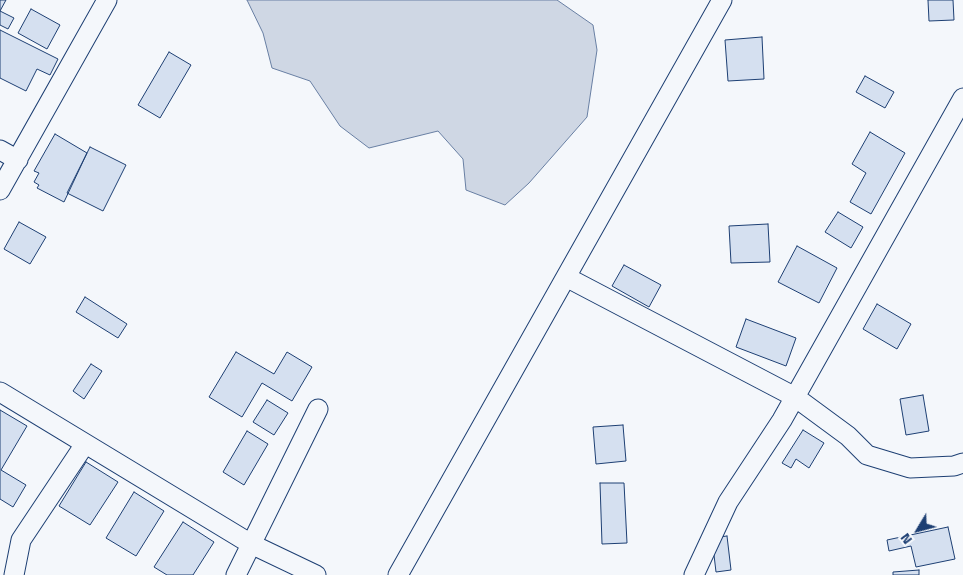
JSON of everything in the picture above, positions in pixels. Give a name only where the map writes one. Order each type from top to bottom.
[{"type":"street","points":[[0,190],[107,0]]},
{"type":"street","points":[[398,575],[722,0]]},
{"type":"street","points":[[694,575],[728,502],[782,420],[963,98]]},
{"type":"street","points":[[0,150],[18,160]]},
{"type":"street","points":[[566,277],[795,397],[848,436],[867,455],[910,468],[954,466],[963,463]]},
{"type":"street","points":[[0,392],[251,544],[316,575]]},
{"type":"street","points":[[236,575],[318,409]]},
{"type":"street","points":[[14,575],[21,540],[85,444]]},
{"type":"shaded area","points":[[247,0],[557,0],[593,25],[597,50],[587,117],[529,183],[505,205],[466,190],[463,159],[438,131],[369,148],[340,126],[310,81],[272,68],[263,33]]},
{"type":"building","points":[[0,0],[6,0],[0,11]]},
{"type":"building","points":[[928,0],[953,0],[954,20],[929,21]]},
{"type":"building","points":[[31,9],[60,25],[47,49],[18,33]]},
{"type":"building","points":[[0,11],[14,18],[8,29],[0,25]]},
{"type":"building","points":[[0,30],[58,59],[50,75],[37,69],[26,91],[0,78]]},
{"type":"building","points":[[762,37],[764,79],[728,81],[725,40]]},
{"type":"building","points":[[169,52],[191,65],[160,118],[138,105]]},
{"type":"building","points":[[865,76],[894,92],[885,108],[856,92]]},
{"type":"building","points":[[870,132],[905,153],[871,214],[850,202],[866,173],[852,164]]},
{"type":"building","points":[[55,134],[87,153],[64,202],[37,188],[39,185],[34,182],[39,173],[34,171]]},
{"type":"building","points":[[90,147],[126,165],[103,211],[67,193]]},
{"type":"building","points":[[838,212],[863,227],[851,248],[825,232]]},
{"type":"building","points":[[19,222],[46,237],[30,264],[4,249]]},
{"type":"building","points":[[768,224],[770,262],[731,263],[729,226]]},
{"type":"building","points":[[797,246],[837,268],[819,303],[778,282]]},
{"type":"building","points":[[624,265],[661,285],[649,307],[612,286]]},
{"type":"building","points":[[85,297],[127,324],[118,338],[76,312]]},
{"type":"building","points":[[877,304],[911,324],[897,349],[863,329]]},
{"type":"building","points":[[746,319],[796,338],[786,366],[736,347]]},
{"type":"building","points":[[236,352],[274,374],[287,352],[312,367],[292,401],[262,383],[242,417],[209,397]]},
{"type":"building","points":[[91,364],[102,371],[84,399],[73,391]]},
{"type":"building","points":[[923,395],[929,431],[906,435],[900,399]]},
{"type":"building","points":[[267,400],[288,413],[274,435],[253,422]]},
{"type":"building","points":[[0,410],[27,426],[1,470],[26,485],[13,507],[0,499]]},
{"type":"building","points":[[623,425],[626,461],[596,464],[593,427]]},
{"type":"building","points":[[803,430],[824,443],[809,468],[796,459],[791,468],[782,463]]},
{"type":"building","points":[[247,431],[268,444],[244,485],[223,472]]},
{"type":"building","points":[[86,462],[118,482],[90,525],[59,506]]},
{"type":"building","points":[[600,483],[624,483],[627,543],[602,544]]},
{"type":"building","points":[[134,492],[164,511],[136,556],[106,538]]},
{"type":"building","points":[[183,522],[214,542],[193,575],[167,575],[154,567]]},
{"type":"building","points":[[948,527],[955,559],[916,567],[911,546],[889,551],[887,540]]},
{"type":"building","points":[[727,536],[731,570],[716,572],[712,538]]},
{"type":"building","points":[[919,570],[919,575],[893,575],[893,572]]}]
